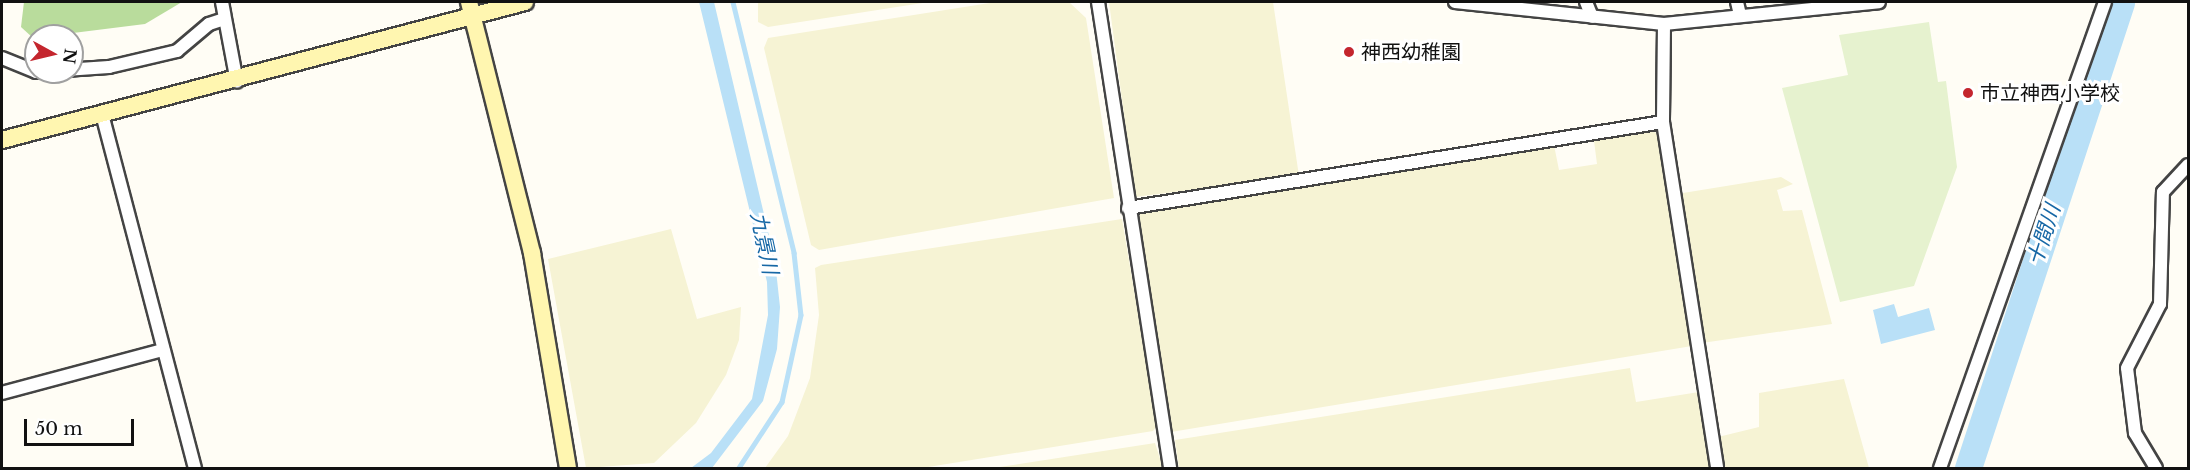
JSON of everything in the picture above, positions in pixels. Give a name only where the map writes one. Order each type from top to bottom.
[{"type":"street","points":[[222,2],[237,82]]},
{"type":"street","points":[[2,140],[237,82],[471,8],[525,2]]},
{"type":"street","points":[[1098,2],[1128,208],[1170,468]]},
{"type":"street","points":[[1455,2],[1664,24],[1879,2]]},
{"type":"street","points":[[1586,2],[1592,17]]},
{"type":"street","points":[[1737,2],[1740,15]]},
{"type":"street","points":[[1940,468],[2104,2]]},
{"type":"street","points":[[471,8],[532,253],[568,468]]},
{"type":"street","points":[[84,69],[109,67],[177,51],[209,24],[224,19]]},
{"type":"street","points":[[1664,24],[1663,122],[1717,468]]},
{"type":"street","points":[[2,58],[24,67]]},
{"type":"street","points":[[102,114],[195,468]]},
{"type":"street","points":[[1128,208],[1663,122]]},
{"type":"street","points":[[2156,468],[2135,433],[2127,368],[2160,304],[2163,192],[2188,165]]},
{"type":"street","points":[[2,393],[164,350]]},
{"type":"shaded area","points":[[758,2],[929,2],[768,27],[758,22]]},
{"type":"shaded area","points":[[996,2],[1069,2],[1086,18],[1114,198],[819,250],[811,245],[764,48],[768,38]]},
{"type":"shaded area","points":[[1109,2],[1273,2],[1299,176],[1135,197]]},
{"type":"shaded area","points":[[1651,131],[1657,133],[1692,346],[1171,432],[1135,213],[1554,145],[1559,170],[1597,164],[1594,141]]},
{"type":"shaded area","points":[[1781,177],[1793,184],[1777,190],[1783,211],[1802,210],[1832,324],[1702,343],[1680,199],[1683,193]]},
{"type":"shaded area","points":[[1122,219],[1157,426],[1153,431],[922,468],[765,468],[788,436],[810,378],[819,315],[815,268],[821,265]]},
{"type":"shaded area","points":[[671,229],[697,319],[741,307],[739,340],[726,375],[696,423],[654,463],[586,468],[548,259]]},
{"type":"shaded area","points":[[1630,368],[1636,402],[1699,392],[1711,468],[1179,468],[1175,440]]},
{"type":"shaded area","points":[[1844,379],[1869,468],[1723,468],[1718,437],[1759,427],[1759,393]]},
{"type":"shaded area","points":[[1155,443],[1163,468],[993,468]]},
{"type":"green space","points":[[24,2],[182,2],[145,24],[84,32],[84,24],[24,24],[24,30],[21,27]]},
{"type":"green space","points":[[1929,22],[1938,82],[1946,81],[1957,167],[1914,286],[1840,302],[1782,88],[1848,75],[1839,35]]},
{"type":"water","name":"九景川","points":[[699,2],[714,2],[775,261],[780,307],[777,349],[763,401],[712,468],[691,468],[711,453],[752,399],[768,315],[767,282]]},
{"type":"water","points":[[1894,304],[1898,317],[1929,308],[1935,330],[1881,344],[1873,310]]},
{"type":"waterway","points":[[733,2],[794,253],[801,315],[782,402],[739,468]]},
{"type":"waterway","name":"十間川","points":[[1968,468],[2121,2]]},
{"type":"place","name":"神西幼稚園","points":[[1349,52]]},
{"type":"place","name":"市立神西小学校","points":[[1968,93]]}]
